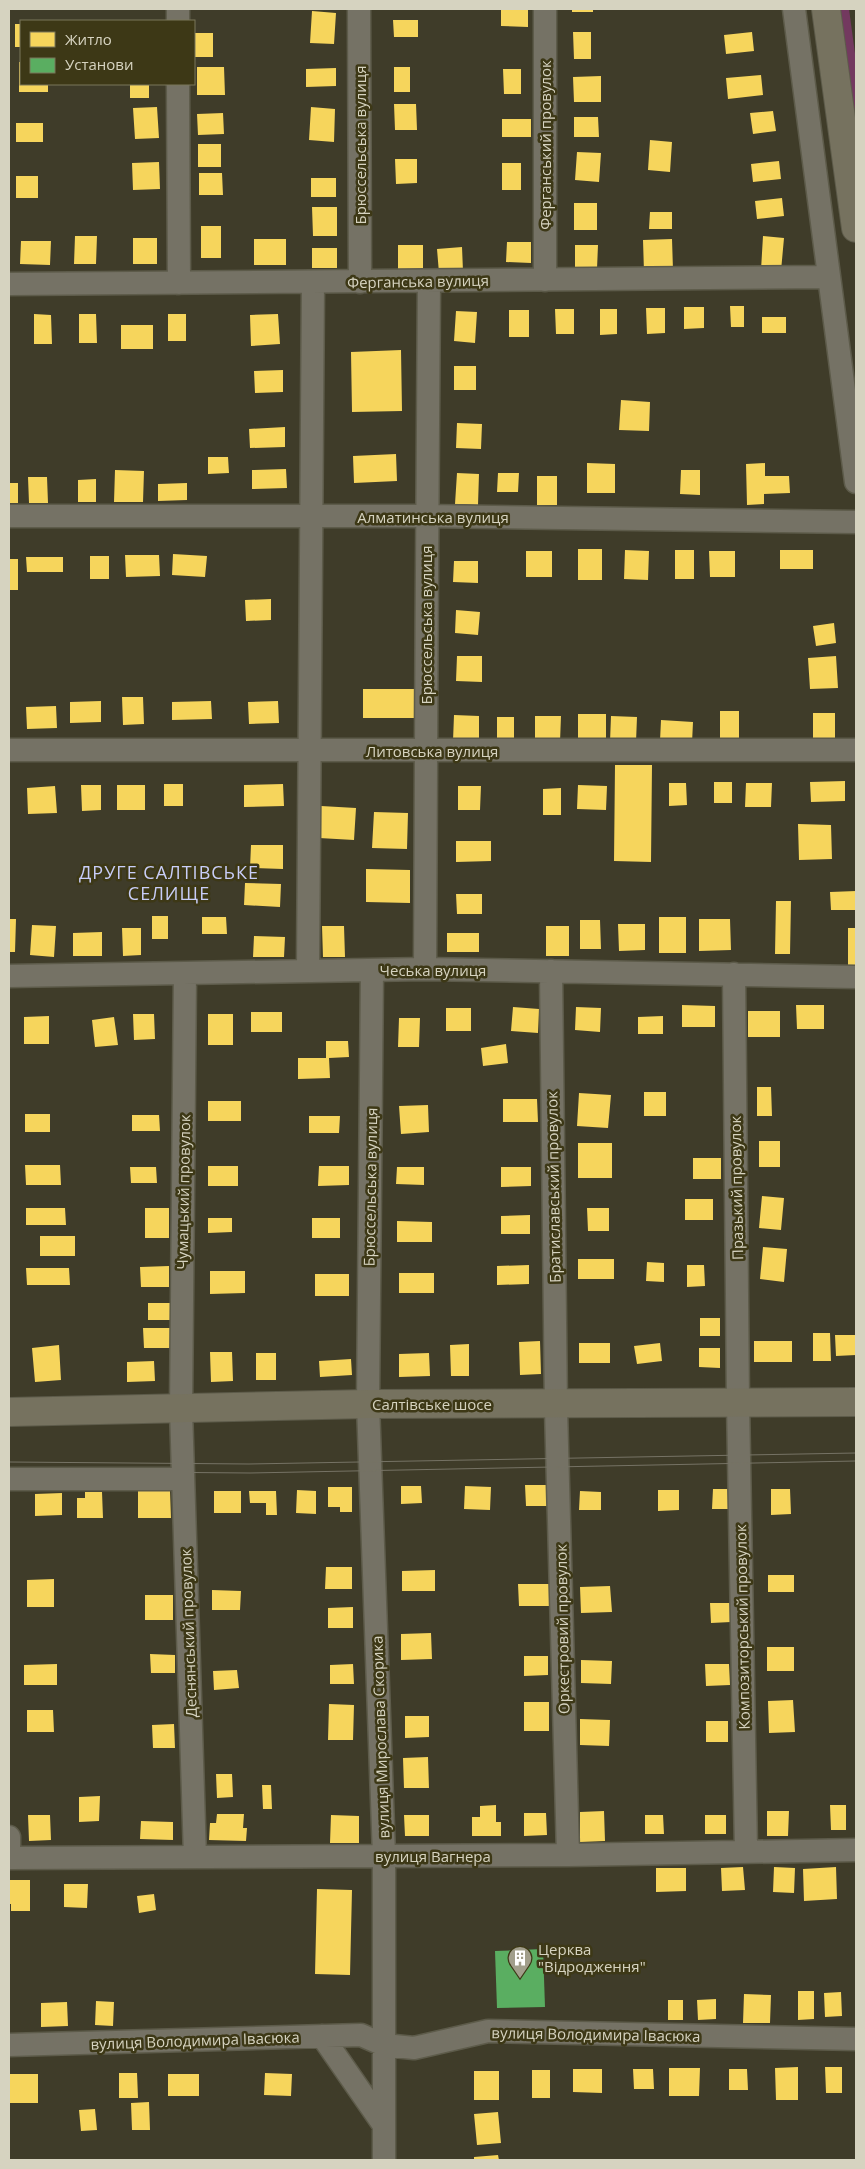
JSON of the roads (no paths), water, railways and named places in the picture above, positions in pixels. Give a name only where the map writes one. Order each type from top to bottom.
[{"type":"main road","points":[[826,9],[856,228]]},
{"type":"main road","name":"Салтівське шосе","points":[[9,1412],[181,1410],[368,1404],[856,1402]]},
{"type":"street","name":"Брюссельська вулиця","points":[[359,9],[360,282]]},
{"type":"street","name":"Ферганський провулок","points":[[544,280],[545,9]]},
{"type":"street","points":[[794,9],[856,482]]},
{"type":"street","points":[[178,85],[179,283]]},
{"type":"street","name":"Ферганська вулиця","points":[[9,284],[828,277]]},
{"type":"street","name":"Брюссельська вулиця","points":[[425,969],[427,751],[426,516],[429,281]]},
{"type":"street","points":[[308,970],[313,282]]},
{"type":"street","name":"Алматинська вулиця","points":[[9,516],[426,516],[856,522]]},
{"type":"street","name":"Литовська вулиця","points":[[9,750],[856,750]]},
{"type":"street","name":"Чеська вулиця","points":[[9,976],[425,969],[856,977]]},
{"type":"street","name":"Брюссельська вулиця","points":[[368,1404],[372,970]]},
{"type":"street","name":"Братиславський провулок","points":[[551,971],[556,1403]]},
{"type":"street","name":"Чумацький провулок","points":[[181,1410],[185,974]]},
{"type":"street","name":"Празький провулок","points":[[734,974],[738,1402]]},
{"type":"street","name":"Композиторський провулок","points":[[738,1402],[746,1851]]},
{"type":"street","name":"Оркестровий провулок","points":[[556,1403],[568,1855]]},
{"type":"street","name":"вулиця Мирослава Скорика","points":[[368,1404],[384,1856],[384,2160]]},
{"type":"street","name":"Деснянський провулок","points":[[181,1410],[195,1857]]},
{"type":"street","points":[[9,1479],[183,1478]]},
{"type":"street","name":"вулиця Вагнера","points":[[9,1851],[195,1857],[568,1855],[856,1850]]},
{"type":"street","name":"вулиця Володимира Івасюка","points":[[9,2045],[361,2035],[384,2045],[414,2048],[488,2031],[856,2039]]},
{"type":"street","points":[[322,2036],[383,2124]]},
{"type":"tram line","points":[[9,1462],[249,1464],[856,1453]]},
{"type":"tram line","points":[[9,1471],[250,1473],[856,1461]]},
{"type":"place","name":"Церква \"Відродження\"","points":[[520,1979]]},
{"type":"district","name":"ДРУГЕ САЛТІВСЬКЕ СЕЛИЩЕ","points":[[169,882]]}]
